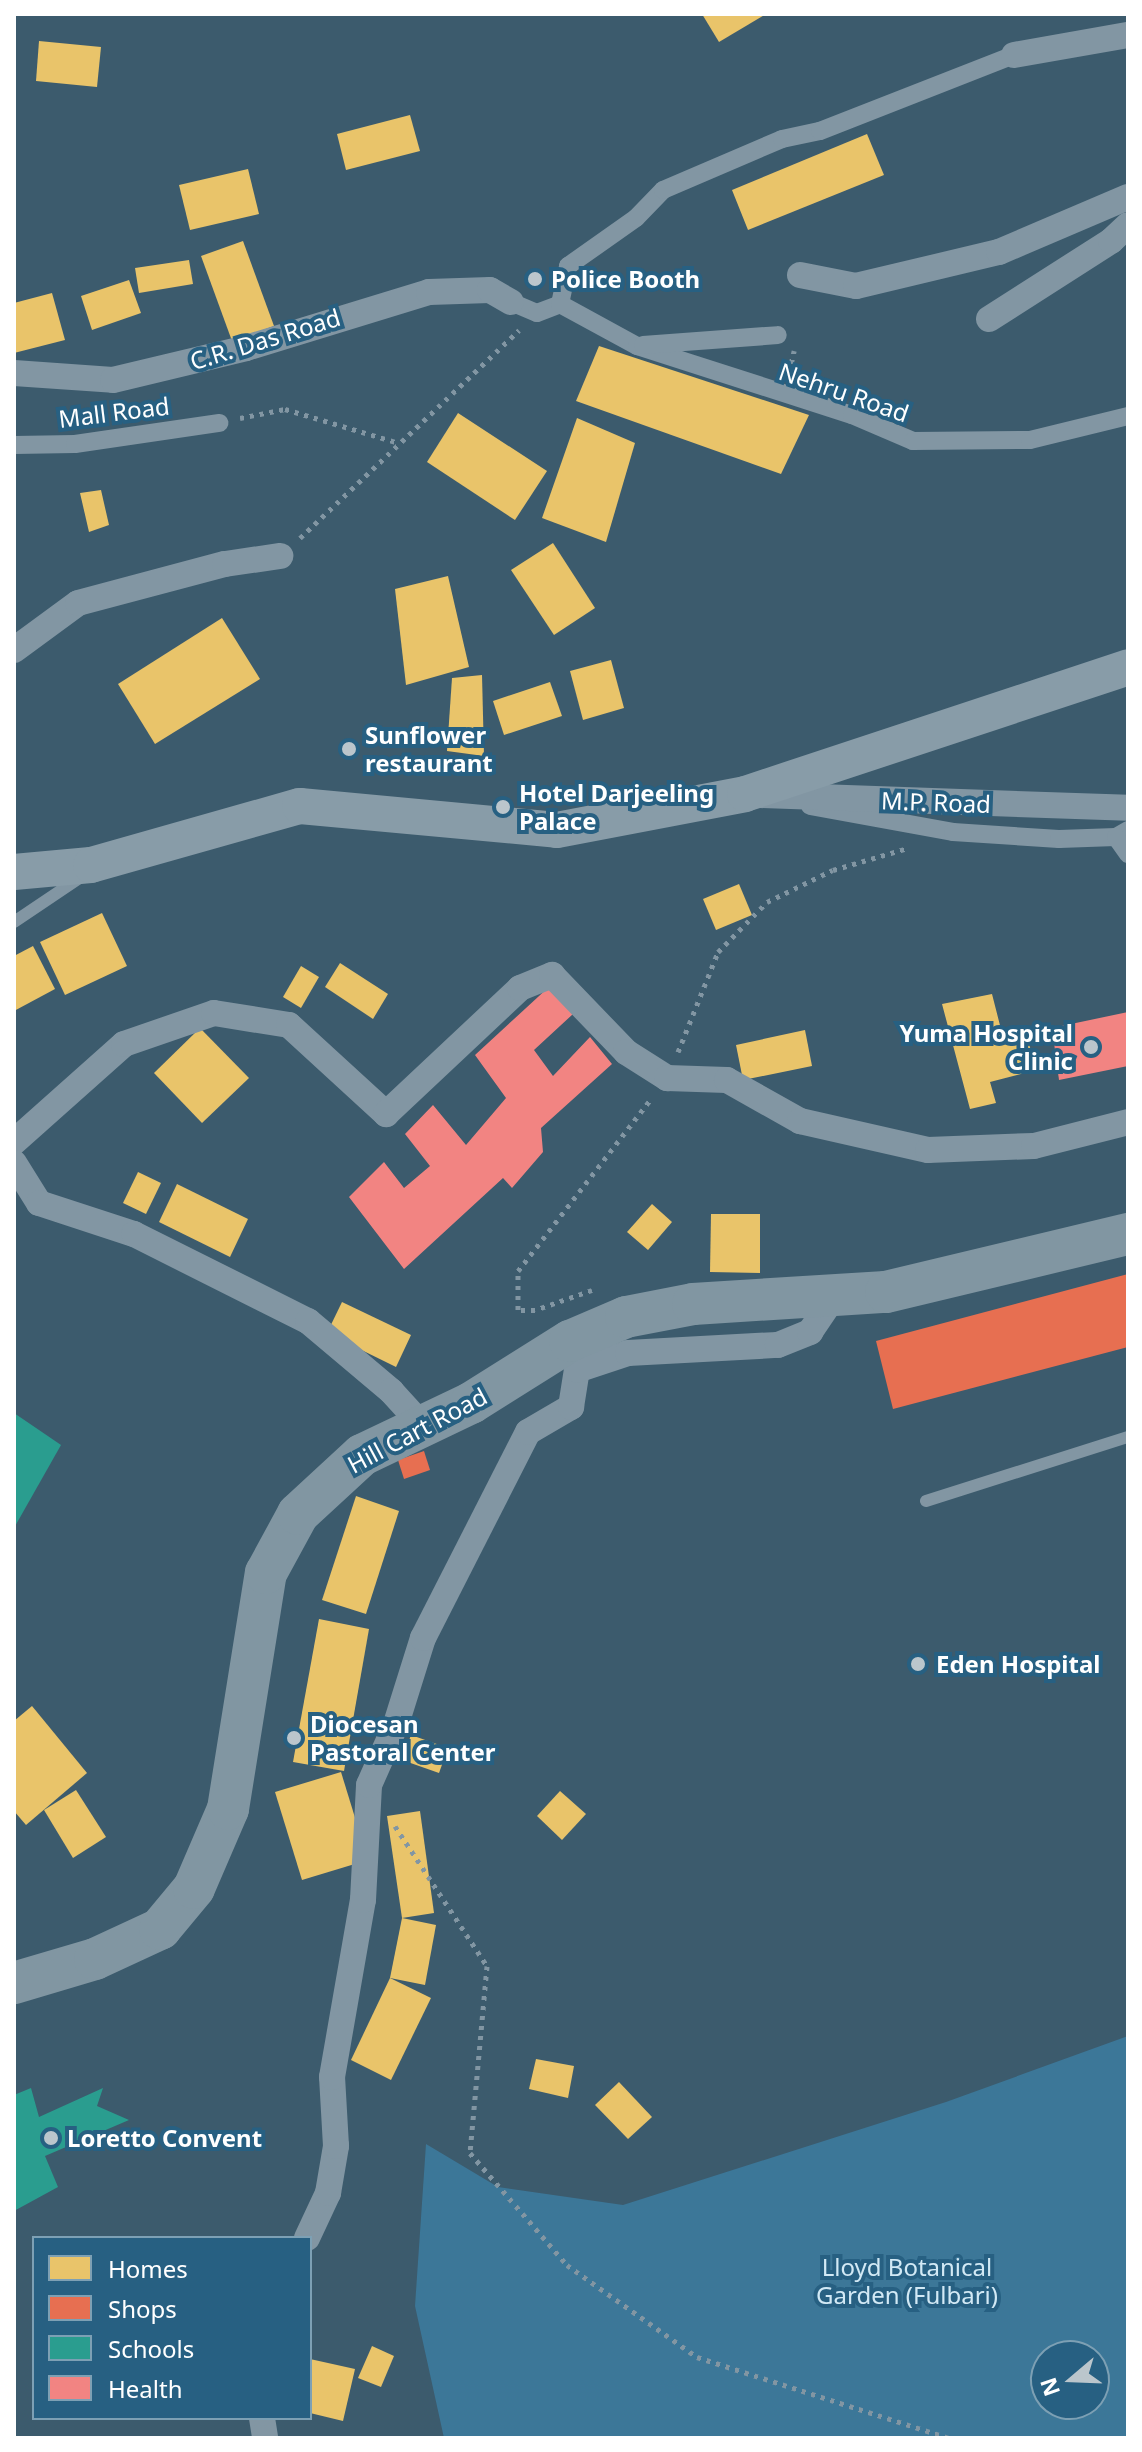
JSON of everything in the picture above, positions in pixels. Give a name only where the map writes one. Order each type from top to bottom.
[{"type":"highway","name":"Hill Cart Road","points":[[14,1983],[95,1959],[160,1929],[194,1888],[228,1809],[266,1573],[280,1542],[298,1514],[340,1470],[422,1425],[471,1403],[570,1341],[626,1317],[693,1304],[833,1298],[957,1278],[1128,1234]]},
{"type":"main road","points":[[14,872],[91,865],[300,806],[557,830],[745,794],[1128,667]]},
{"type":"street","points":[[1089,45],[1128,19]]},
{"type":"street","points":[[511,302],[537,313],[560,304],[568,266],[636,218],[663,190],[782,139],[820,131],[1014,55],[1089,45],[1128,35]]},
{"type":"street","points":[[800,275],[856,286],[999,252],[1128,197]]},
{"type":"street","points":[[989,319],[1128,225]]},
{"type":"street","name":"C.R. Das Road","points":[[14,373],[113,380],[246,348],[429,292],[490,290],[511,302]]},
{"type":"street","name":"Nehru Road","points":[[560,304],[637,346],[852,415],[913,441],[1030,440],[1128,416]]},
{"type":"street","points":[[637,346],[778,335]]},
{"type":"street","name":"Mall Road","points":[[14,445],[75,444],[219,423]]},
{"type":"street","points":[[14,650],[78,603],[225,564],[280,556]]},
{"type":"street","points":[[745,794],[953,832],[1122,833],[1128,854]]},
{"type":"street","name":"M.P. Road","points":[[745,794],[1128,808]]},
{"type":"street","points":[[14,1142],[124,1044],[214,1013],[289,1025],[386,1114],[520,988],[552,975],[626,1052],[667,1078],[727,1080],[800,1121],[928,1150],[1034,1146],[1128,1122]]},
{"type":"street","points":[[14,1163],[39,1203],[134,1234],[308,1321],[391,1391],[422,1425]]},
{"type":"street","points":[[308,2236],[328,2193],[336,2146],[332,2077],[363,1900],[369,1785],[396,1724],[430,1624],[528,1432],[571,1407],[577,1370],[628,1353],[778,1345],[810,1332],[833,1298]]},
{"type":"lane","points":[[14,922],[48,902],[91,865]]},
{"type":"lane","points":[[926,1501],[1128,1437]]},
{"type":"path","points":[[280,556],[397,442],[537,313]]},
{"type":"path","points":[[219,423],[285,409],[397,442]]},
{"type":"path","points":[[369,1785],[487,1966],[470,2153],[557,2254],[697,2357],[949,2438]]},
{"type":"green space","name":"Lloyd Botanical Garden (Fulbari)","points":[[1128,2036],[1128,2438],[444,2438],[415,2306],[426,2144],[498,2187],[623,2205],[946,2102]]},
{"type":"building: Homes","points":[[702,14],[766,14],[719,42]]},
{"type":"building: Homes","points":[[39,41],[101,47],[97,87],[36,81]]},
{"type":"building: Homes","points":[[410,115],[420,151],[346,170],[337,134]]},
{"type":"building: Homes","points":[[867,134],[884,175],[748,230],[732,190]]},
{"type":"building: Homes","points":[[248,169],[259,214],[190,230],[179,185]]},
{"type":"building: Homes","points":[[243,241],[274,326],[232,341],[201,256]]},
{"type":"building: Homes","points":[[189,260],[193,284],[139,293],[135,268]]},
{"type":"building: Homes","points":[[129,280],[141,313],[92,330],[81,296]]},
{"type":"building: Homes","points":[[52,293],[65,340],[14,353],[14,303]]},
{"type":"building: Homes","points":[[599,346],[809,415],[781,474],[576,401]]},
{"type":"building: Homes","points":[[458,413],[547,471],[515,520],[427,462]]},
{"type":"building: Homes","points":[[577,418],[635,443],[606,542],[542,518]]},
{"type":"building: Homes","points":[[101,490],[109,525],[89,532],[80,493]]},
{"type":"building: Homes","points":[[553,543],[595,608],[554,635],[511,570]]},
{"type":"building: Homes","points":[[448,576],[469,667],[406,685],[395,589]]},
{"type":"building: Homes","points":[[222,618],[260,679],[155,744],[118,684]]},
{"type":"building: Homes","points":[[611,660],[624,708],[583,720],[570,671]]},
{"type":"building: Homes","points":[[482,675],[484,756],[447,751],[452,678]]},
{"type":"building: Homes","points":[[550,682],[562,716],[504,735],[493,701]]},
{"type":"building: Homes","points":[[739,884],[752,915],[716,930],[703,899]]},
{"type":"building: Homes","points":[[102,913],[127,966],[65,995],[40,942]]},
{"type":"building: Homes","points":[[33,946],[55,989],[14,1011],[14,956]]},
{"type":"building: Homes","points":[[340,963],[388,994],[373,1019],[325,987]]},
{"type":"building: Homes","points":[[301,966],[319,977],[301,1008],[283,997]]},
{"type":"building: Homes","points":[[992,994],[1004,1041],[1027,1036],[1036,1070],[990,1082],[996,1103],[970,1109],[942,1004]]},
{"type":"building: Homes","points":[[200,1028],[249,1078],[202,1123],[154,1073]]},
{"type":"building: Homes","points":[[805,1030],[812,1066],[743,1080],[736,1045]]},
{"type":"building: Homes","points":[[138,1172],[161,1183],[146,1214],[123,1203]]},
{"type":"building: Homes","points":[[177,1184],[248,1219],[230,1257],[159,1222]]},
{"type":"building: Homes","points":[[652,1204],[672,1222],[648,1250],[627,1232]]},
{"type":"building: Homes","points":[[711,1214],[760,1214],[760,1273],[710,1272]]},
{"type":"building: Homes","points":[[342,1302],[411,1335],[396,1367],[327,1333]]},
{"type":"building: Homes","points":[[356,1496],[399,1511],[366,1614],[322,1600]]},
{"type":"building: Homes","points":[[319,1619],[369,1629],[344,1771],[293,1762]]},
{"type":"building: Homes","points":[[32,1706],[87,1773],[26,1825],[14,1811],[14,1721]]},
{"type":"building: Homes","points":[[411,1735],[448,1748],[439,1773],[402,1760]]},
{"type":"building: Homes","points":[[341,1772],[368,1860],[302,1880],[275,1792]]},
{"type":"building: Homes","points":[[76,1790],[106,1837],[73,1858],[44,1810]]},
{"type":"building: Homes","points":[[560,1791],[586,1814],[562,1840],[537,1816]]},
{"type":"building: Homes","points":[[420,1811],[434,1913],[402,1918],[387,1816]]},
{"type":"building: Homes","points":[[402,1918],[436,1925],[425,1985],[390,1978]]},
{"type":"building: Homes","points":[[390,1978],[431,1998],[391,2080],[351,2060]]},
{"type":"building: Homes","points":[[536,2059],[574,2066],[568,2098],[529,2089]]},
{"type":"building: Homes","points":[[619,2082],[652,2117],[628,2139],[595,2105]]},
{"type":"building: Homes","points":[[372,2346],[394,2356],[381,2387],[358,2378]]},
{"type":"building: Homes","points":[[312,2359],[355,2369],[343,2421],[312,2413]]},
{"type":"building: Shops","points":[[1128,1274],[1128,1347],[893,1409],[876,1341]]},
{"type":"building: Shops","points":[[424,1451],[430,1470],[404,1479],[398,1460]]},
{"type":"building: Schools","points":[[14,1413],[61,1445],[14,1528]]},
{"type":"building: Schools","name":"Loretto Convent","points":[[31,2088],[39,2117],[103,2088],[97,2106],[129,2120],[45,2156],[58,2187],[14,2211],[14,2095]]},
{"type":"building: Health","points":[[551,985],[573,1014],[534,1050],[553,1076],[590,1037],[612,1064],[541,1128],[543,1152],[512,1188],[503,1178],[404,1269],[349,1197],[384,1162],[404,1188],[430,1166],[405,1134],[433,1105],[466,1145],[506,1098],[475,1055]]},
{"type":"building: Health","name":"Yuma Hospital Clinic","points":[[1128,1012],[1128,1066],[1059,1080],[1052,1028]]},
{"type":"place","name":"Police Booth","points":[[535,279]]},
{"type":"place","name":"Sunflower restaurant","points":[[349,749]]},
{"type":"place","name":"Hotel Darjeeling Palace","points":[[503,807]]},
{"type":"place","name":"Yuma Hospital Clinic","points":[[1091,1047]]},
{"type":"place","name":"Eden Hospital","points":[[918,1664]]},
{"type":"place","name":"Diocesan Pastoral Center","points":[[294,1738]]},
{"type":"place","name":"Loretto Convent","points":[[51,2138]]}]
